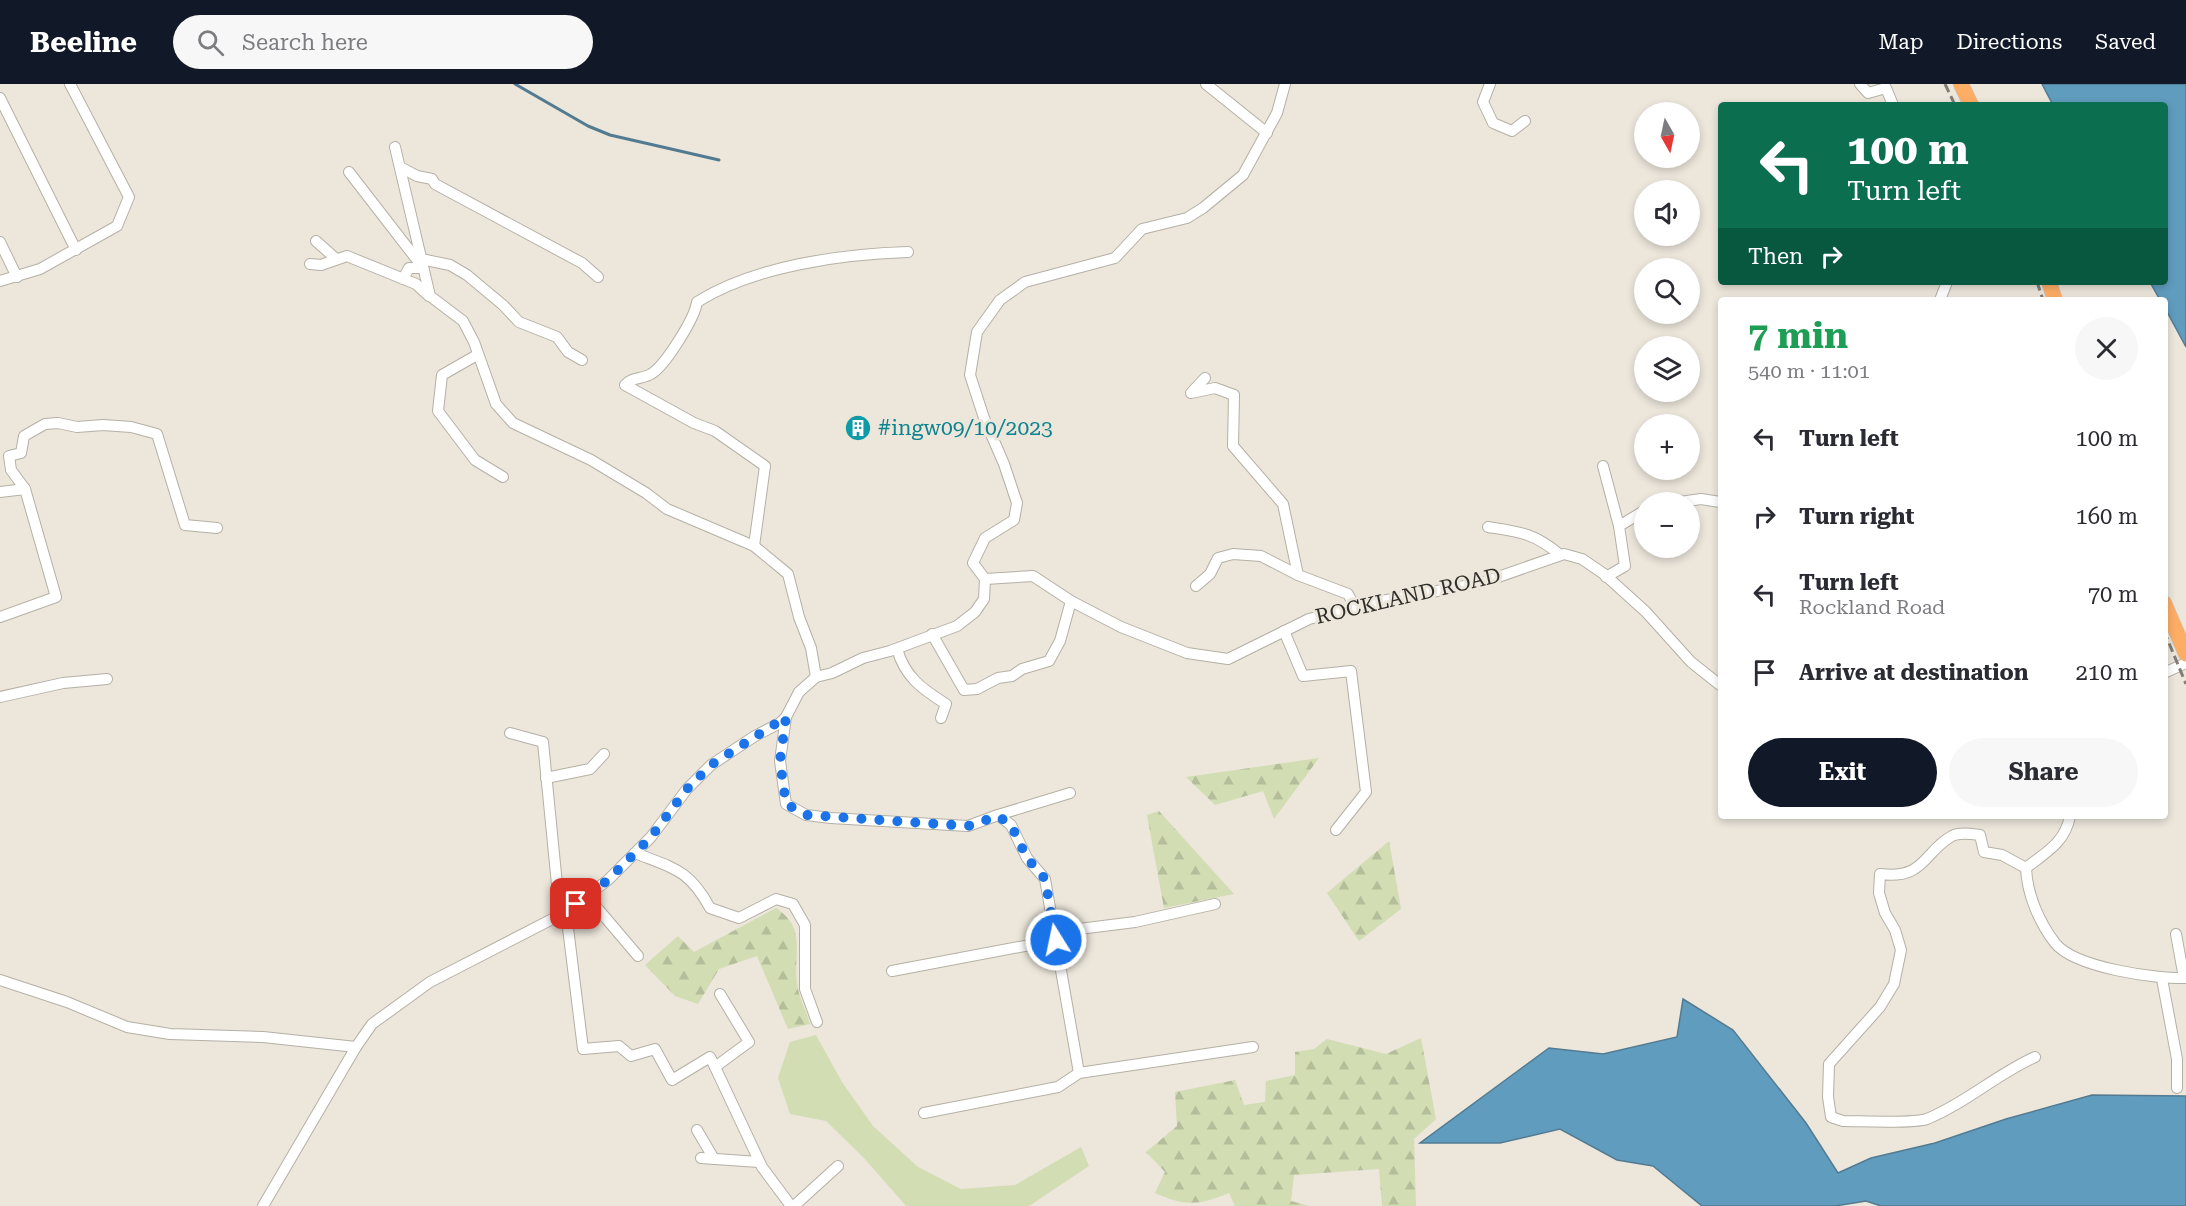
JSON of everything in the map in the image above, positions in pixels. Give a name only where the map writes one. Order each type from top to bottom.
[{"type":"highway","points":[[1960,84],[1969,102]]},
{"type":"highway","points":[[2168,612],[2186,654]]},
{"type":"street","points":[[0,281],[17,277],[76,250],[117,226],[129,197],[70,84]]},
{"type":"street","points":[[1206,84],[1267,133]]},
{"type":"street","points":[[1070,793],[968,826],[831,818],[796,811],[786,804],[780,761],[786,717],[799,692],[816,677],[863,658],[897,649],[957,626],[975,612],[984,599],[985,579],[973,564],[985,538],[1014,520],[1017,503],[1005,464],[984,418],[970,375],[977,332],[1000,300],[1025,282],[1115,258],[1142,230],[1187,218],[1203,208],[1243,175],[1267,133],[1285,84]]},
{"type":"street","points":[[1490,84],[1483,102],[1493,123],[1512,131],[1525,121]]},
{"type":"street","points":[[1860,84],[1868,93],[1886,88],[1892,102]]},
{"type":"street","points":[[0,98],[76,250]]},
{"type":"street","points":[[395,147],[430,296]]},
{"type":"street","points":[[400,167],[417,176],[432,179],[435,184],[582,263],[598,277]]},
{"type":"street","points":[[349,172],[422,263]]},
{"type":"street","points":[[316,241],[334,258]]},
{"type":"street","points":[[0,242],[17,277]]},
{"type":"street","points":[[754,546],[765,466],[714,431],[694,423],[641,391],[625,385],[629,380],[652,374],[691,325],[698,302],[712,293],[784,269],[868,253],[908,252]]},
{"type":"street","points":[[310,264],[321,265],[334,258],[353,258],[416,284],[463,321],[496,404],[513,423],[591,460],[646,493],[667,509],[754,546],[788,574],[798,617],[811,648],[816,677]]},
{"type":"street","points":[[403,279],[409,268],[422,263],[450,265],[467,275],[504,305],[519,322],[557,337],[568,352],[582,360]]},
{"type":"street","points":[[477,355],[442,375],[438,411],[476,460],[503,477]]},
{"type":"street","points":[[1205,378],[1191,393],[1215,388],[1234,395],[1233,446],[1283,504],[1298,575]]},
{"type":"street","points":[[0,617],[56,597],[25,489],[11,470],[9,456],[21,453],[24,436],[45,424],[58,423],[77,427],[103,425],[131,427],[158,434],[186,525],[217,528]]},
{"type":"street","points":[[1603,466],[1619,526],[1625,566],[1606,577]]},
{"type":"street","points":[[0,492],[25,489]]},
{"type":"street","points":[[1700,499],[1718,502]]},
{"type":"street","points":[[1619,526],[1634,517]]},
{"type":"street","points":[[1488,527],[1527,533],[1540,539],[1559,555],[1581,559],[1606,577],[1646,612],[1691,662],[1718,683]]},
{"type":"street","points":[[1196,586],[1210,574],[1218,558],[1233,554],[1261,556],[1298,575],[1347,594],[1355,607]]},
{"type":"street","name":"ROCKLAND ROAD","points":[[985,579],[1032,576],[1071,601],[1121,627],[1203,657],[1228,659],[1309,619],[1355,607],[1481,583],[1559,555]]},
{"type":"street","points":[[932,634],[964,690],[977,689],[998,678],[1012,676],[1022,669],[1049,661],[1060,641],[1071,601]]},
{"type":"street","points":[[1284,631],[1303,676],[1351,671],[1366,792],[1336,831]]},
{"type":"street","points":[[897,649],[902,665],[918,687],[946,704],[940,718]]},
{"type":"street","points":[[2168,672],[2186,663]]},
{"type":"street","points":[[0,697],[63,683],[107,679]]},
{"type":"street","points":[[263,1206],[356,1047],[372,1024],[430,981],[563,913],[587,896],[608,880],[651,837],[687,789],[711,765],[786,717]]},
{"type":"street","points":[[510,733],[543,742],[563,913],[583,1049],[619,1046],[631,1056],[654,1049],[672,1080],[710,1057],[759,1162],[792,1206],[838,1166]]},
{"type":"street","points":[[546,778],[590,770],[604,754]]},
{"type":"street","points":[[998,816],[1011,825],[1027,858],[1045,879],[1079,1073]]},
{"type":"street","points":[[2026,868],[2058,845],[2068,829],[2070,819]]},
{"type":"street","points":[[2026,868],[2002,855],[1984,852],[1980,835],[1969,833],[1952,835],[1921,867],[1905,872],[1880,874],[1879,893],[1901,950],[1894,984],[1880,1008],[1829,1064],[1828,1098],[1831,1117],[1855,1121],[1924,1120],[1984,1089],[2010,1068],[2035,1057]]},
{"type":"street","points":[[635,853],[680,871],[698,885],[710,908],[739,918],[776,899],[793,904],[805,925],[805,989],[817,1022]]},
{"type":"street","points":[[2026,868],[2031,901],[2056,945],[2087,962],[2162,979],[2185,978],[2176,934]]},
{"type":"street","points":[[587,896],[638,956]]},
{"type":"street","points":[[892,971],[1215,904]]},
{"type":"street","points":[[2162,979],[2177,1059],[2177,1088]]},
{"type":"street","points":[[0,980],[67,1002],[127,1027],[170,1034],[263,1037],[356,1047]]},
{"type":"street","points":[[715,1067],[749,1042],[720,994]]},
{"type":"street","points":[[924,1113],[1058,1087],[1079,1073],[1252,1046],[1252,1047],[1079,1073]]},
{"type":"street","points":[[697,1130],[714,1159]]},
{"type":"street","points":[[702,1158],[759,1162]]},
{"type":"green space","points":[[1319,758],[1274,819],[1263,791],[1215,805],[1186,777]]},
{"type":"green space","points":[[1159,811],[1234,894],[1164,908],[1147,815]]},
{"type":"green space","points":[[1389,841],[1401,909],[1359,941],[1327,893]]},
{"type":"green space","points":[[776,908],[786,916],[795,933],[797,984],[810,1024],[788,1029],[757,956],[719,969],[698,1004],[675,996],[645,965],[678,936],[694,952]]},
{"type":"green space","points":[[816,1035],[842,1082],[873,1126],[918,1167],[961,1189],[1015,1185],[1081,1147],[1089,1166],[1029,1206],[906,1206],[864,1158],[826,1121],[790,1114],[778,1078],[790,1042]]},
{"type":"green space","points":[[1421,1038],[1436,1119],[1414,1139],[1416,1206],[1382,1206],[1379,1169],[1294,1175],[1291,1201],[1309,1206],[1235,1206],[1229,1193],[1191,1203],[1155,1193],[1165,1172],[1146,1152],[1177,1126],[1175,1092],[1235,1080],[1244,1105],[1265,1102],[1266,1081],[1295,1075],[1295,1052],[1314,1049],[1327,1039],[1386,1054]]},
{"type":"water","points":[[2042,84],[2186,84],[2186,347],[2168,314],[2168,297],[2158,297],[2152,285],[2168,285],[2168,102],[2051,102]]},
{"type":"water","points":[[1683,999],[1733,1030],[1806,1123],[1838,1173],[1871,1158],[1935,1143],[2006,1119],[2092,1095],[2186,1096],[2186,1206],[1881,1206],[1866,1201],[1835,1206],[1702,1206],[1653,1166],[1617,1160],[1560,1129],[1500,1143],[1420,1143],[1549,1048],[1603,1054],[1677,1037]]},
{"type":"waterway","points":[[515,84],[588,126],[610,135],[719,160]]},
{"type":"railway","points":[[1945,84],[1954,102]]},
{"type":"railway","points":[[2038,285],[2042,297]]},
{"type":"railway","points":[[2168,641],[2186,684]]},
{"type":"place","name":"#ingw09/10/2023","points":[[858,428]]},
{"type":"route","points":[[576,904],[608,880],[651,837],[687,789],[711,765],[755,735],[780,723],[786,717],[780,761],[786,804],[806,815],[968,826],[998,816],[1011,825],[1027,858],[1045,879],[1056,940]]}]
